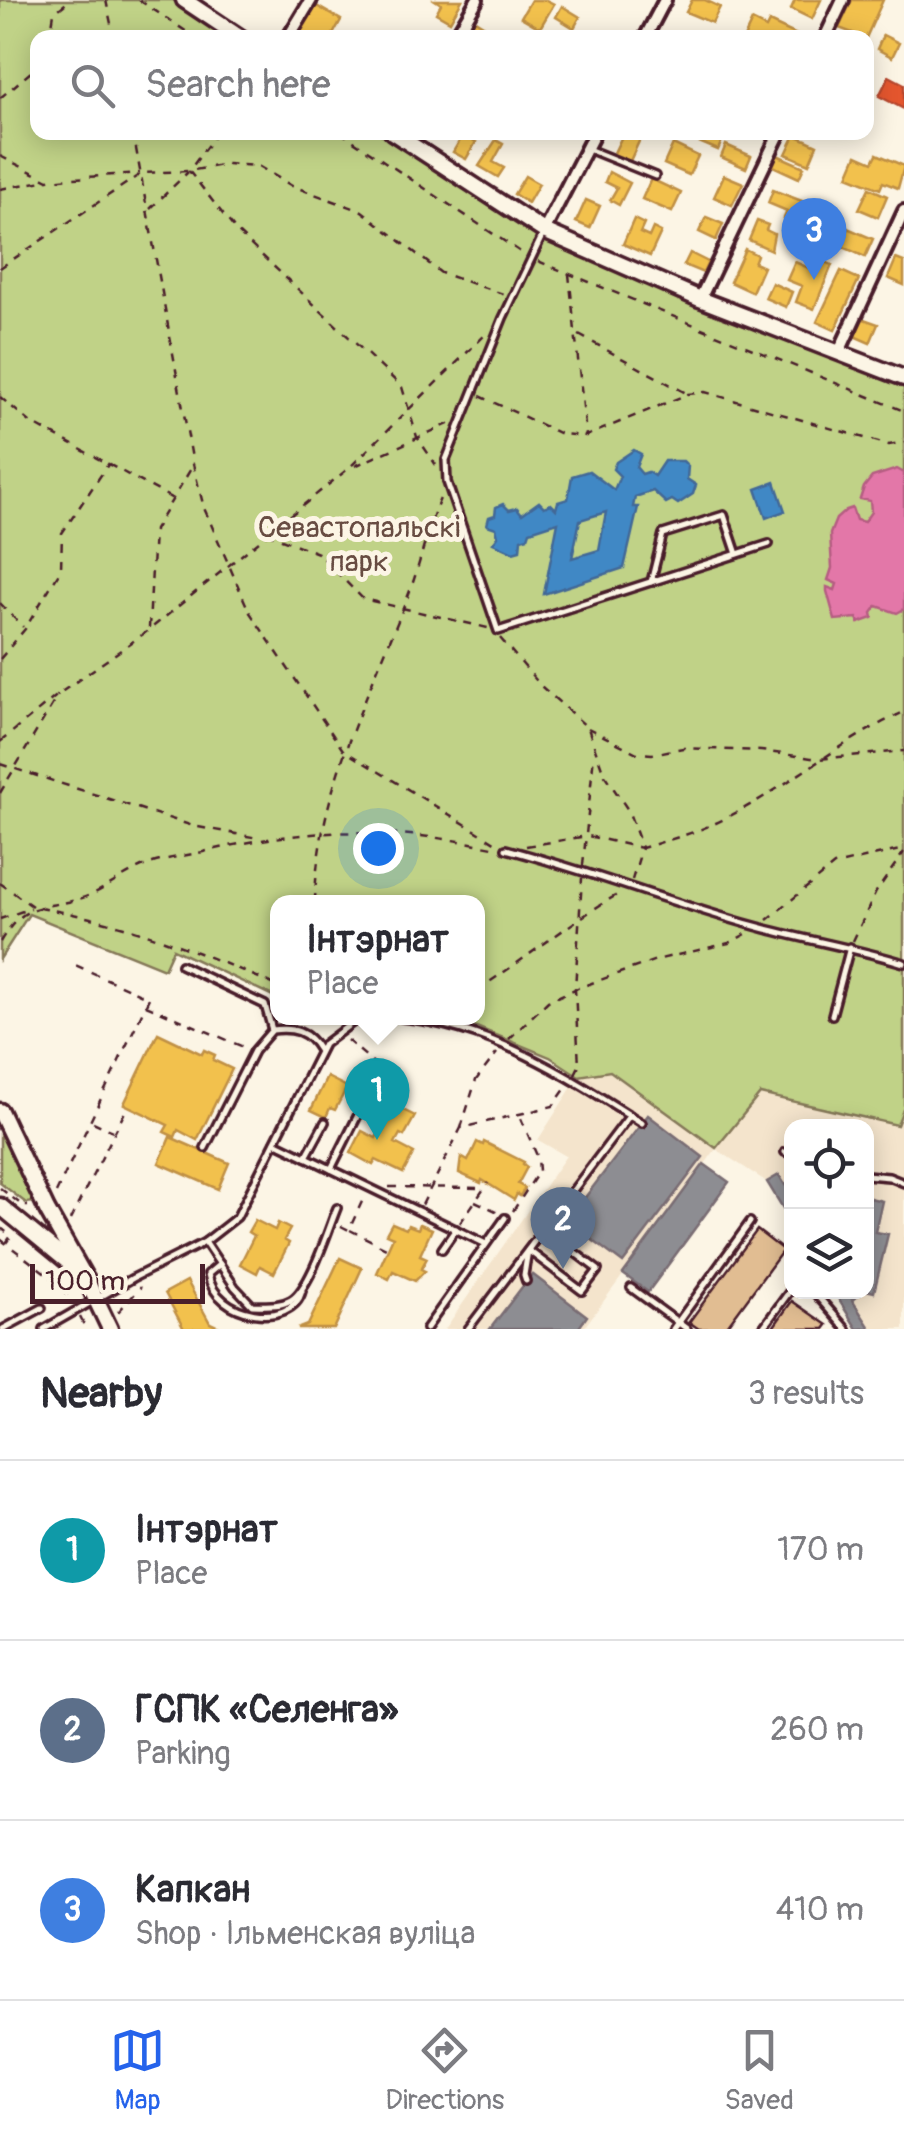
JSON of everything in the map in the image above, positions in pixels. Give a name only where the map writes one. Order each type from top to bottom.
[{"type":"street","points":[[184,0],[229,30]]},
{"type":"street","points":[[293,30],[311,0]]},
{"type":"street","points":[[460,30],[478,0]]},
{"type":"street","points":[[649,30],[665,0]]},
{"type":"street","points":[[829,30],[843,0]]},
{"type":"street","points":[[406,140],[544,232],[700,299],[904,378]]},
{"type":"street","points":[[544,232],[592,140]]},
{"type":"street","points":[[700,299],[776,140]]},
{"type":"street","points":[[839,352],[904,211]]},
{"type":"street","points":[[0,1111],[41,1208],[97,1300],[110,1329]]},
{"type":"street","points":[[0,1206],[86,1281]]},
{"type":"street","points":[[29,1229],[41,1208]]},
{"type":"lane","points":[[587,148],[655,176]]},
{"type":"lane","points":[[544,232],[512,297],[446,460],[447,482],[498,631],[768,544]]},
{"type":"lane","points":[[651,582],[663,534],[724,515],[737,554]]},
{"type":"lane","points":[[506,849],[583,869],[758,927],[904,963]]},
{"type":"lane","points":[[832,1016],[850,947]]},
{"type":"lane","points":[[181,965],[266,1005],[270,1022]]},
{"type":"lane","points":[[271,1025],[272,1030]]},
{"type":"lane","points":[[44,1329],[205,1242],[237,1216],[320,1051],[338,1032],[352,1025]]},
{"type":"lane","points":[[444,1025],[503,1046],[571,1079],[642,1123]]},
{"type":"lane","points":[[205,1148],[254,1051],[272,1030],[298,1030],[313,1040],[320,1051]]},
{"type":"lane","points":[[331,1168],[365,1101]]},
{"type":"lane","points":[[468,1329],[630,1116]]},
{"type":"lane","points":[[306,1157],[325,1122]]},
{"type":"lane","points":[[275,1142],[486,1244]]},
{"type":"lane","points":[[874,1176],[904,1183]]},
{"type":"lane","points":[[220,1264],[208,1274],[210,1284],[218,1298],[242,1318],[260,1323],[290,1316],[300,1305],[303,1288],[337,1208]]},
{"type":"lane","points":[[426,1329],[504,1218]]},
{"type":"lane","points":[[673,1329],[750,1222]]},
{"type":"lane","points":[[442,1249],[456,1229]]},
{"type":"lane","points":[[528,1250],[582,1291],[598,1270],[544,1229]]},
{"type":"lane","points":[[205,1242],[252,1305],[292,1300],[303,1288]]},
{"type":"lane","points":[[526,1282],[528,1250]]},
{"type":"lane","points":[[630,1288],[687,1329]]},
{"type":"lane","points":[[762,1329],[784,1299]]},
{"type":"lane","points":[[820,1299],[846,1329]]},
{"type":"lane","points":[[3,1329],[42,1308]]},
{"type":"path","points":[[51,30],[54,13],[70,0]]},
{"type":"path","points":[[106,0],[112,30]]},
{"type":"path","points":[[138,0],[184,30]]},
{"type":"path","points":[[0,98],[30,73]]},
{"type":"path","points":[[135,140],[204,508],[250,612],[343,750],[506,849]]},
{"type":"path","points":[[148,210],[188,171],[211,140]]},
{"type":"path","points":[[352,140],[530,258],[904,411]]},
{"type":"path","points":[[0,156],[48,180]]},
{"type":"path","points":[[0,189],[48,180],[188,171],[226,164],[258,166],[292,186],[362,212],[441,273],[512,297]]},
{"type":"path","points":[[188,171],[237,232],[402,387],[418,437],[447,482],[403,607],[343,750],[320,831],[315,895]]},
{"type":"path","points":[[0,268],[142,173]]},
{"type":"path","points":[[569,274],[586,436]]},
{"type":"path","points":[[0,742],[148,630],[349,468],[503,318]]},
{"type":"path","points":[[577,334],[688,394]]},
{"type":"path","points":[[473,393],[561,434],[586,436],[688,394],[705,392],[889,445],[904,442]]},
{"type":"path","points":[[0,397],[30,422],[173,499]]},
{"type":"path","points":[[349,468],[463,418]]},
{"type":"path","points":[[0,658],[25,629],[61,569],[62,533],[109,463]]},
{"type":"path","points":[[148,630],[154,530],[194,464]]},
{"type":"path","points":[[266,533],[318,553],[363,599],[498,631],[542,687],[588,728],[636,753],[683,748],[761,751],[819,759],[904,751]]},
{"type":"path","points":[[0,603],[25,629]]},
{"type":"path","points":[[0,793],[60,693]]},
{"type":"path","points":[[0,919],[33,907],[88,896],[144,866],[259,838],[320,831],[431,835],[506,849],[588,836],[642,848],[689,834],[732,815],[872,726],[904,712]]},
{"type":"path","points":[[485,985],[578,917],[630,887],[642,848],[628,810],[604,774],[588,728]]},
{"type":"path","points":[[0,764],[193,826],[259,838]]},
{"type":"path","points":[[419,1211],[461,1128],[476,1080],[548,1001],[656,960],[729,943],[758,927],[834,864],[904,850]]},
{"type":"path","points":[[850,947],[876,892],[904,850]]},
{"type":"path","points":[[0,883],[33,907],[70,913],[173,942],[270,983]]},
{"type":"path","points":[[0,942],[9,928],[33,907]]},
{"type":"path","points":[[56,1192],[150,998],[70,963]]},
{"type":"path","points":[[461,1128],[553,1106],[579,1066],[575,988]]},
{"type":"path","points":[[146,1005],[254,1051]]},
{"type":"path","points":[[338,1032],[383,1071],[365,1101]]},
{"type":"path","points":[[70,1220],[128,1106]]},
{"type":"path","points":[[475,1202],[509,1216],[534,1181],[539,1171],[538,1158],[520,1114]]},
{"type":"path","points":[[90,1121],[115,1132]]},
{"type":"path","points":[[349,1230],[369,1187],[486,1185],[456,1229]]},
{"type":"path","points":[[0,1188],[23,1206],[41,1208]]},
{"type":"path","points":[[340,1226],[388,1249]]},
{"type":"path","points":[[0,1227],[11,1236],[6,1243]]},
{"type":"path","points":[[0,1238],[56,1280],[86,1329]]},
{"type":"shaded area","points":[[609,1071],[715,1148],[760,1094],[870,1119],[784,1119],[784,1211],[767,1182],[716,1149],[583,1329],[445,1329],[566,1156],[538,1140],[579,1076]]},
{"type":"shaded area","points":[[904,1107],[904,1329],[857,1329],[838,1299],[874,1299],[874,1120],[896,1125]]},
{"type":"green space","name":"Севастопальскі парк","points":[[0,0],[173,0],[219,30],[30,30],[30,140],[390,140],[541,234],[904,383],[904,1107],[897,1125],[760,1094],[716,1148],[610,1071],[579,1076],[550,1057],[471,1025],[485,1025],[485,895],[270,895],[270,995],[173,949],[164,969],[29,914],[0,959]]},
{"type":"green space","points":[[0,1131],[35,1202],[26,1203],[0,1183]]},
{"type":"building: Homes","points":[[435,0],[462,0],[450,21],[436,13],[441,4]]},
{"type":"building: Homes","points":[[531,0],[554,4],[540,28],[521,17]]},
{"type":"building: Homes","points":[[692,0],[705,0],[720,7],[712,23],[686,12]]},
{"type":"building: Homes","points":[[795,0],[821,0],[812,19],[791,9]]},
{"type":"building: Homes","points":[[852,0],[883,0],[870,30],[839,28]]},
{"type":"building: Homes","points":[[315,5],[341,20],[335,30],[301,30]]},
{"type":"building: Homes","points":[[562,6],[580,17],[574,28],[556,17]]},
{"type":"building: Homes","points":[[475,20],[491,30],[469,30]]},
{"type":"building: Homes","points":[[752,21],[766,28],[769,22],[786,30],[748,30]]},
{"type":"building: Homes","points":[[883,35],[899,43],[892,57],[877,49]]},
{"type":"building: Homes","points":[[460,140],[476,142],[466,159],[453,152]]},
{"type":"building: Homes","points":[[496,140],[503,144],[493,162],[504,168],[498,177],[479,166]]},
{"type":"building: Homes","points":[[620,140],[640,140],[629,163],[613,155]]},
{"type":"building: Homes","points":[[700,140],[722,140],[718,150]]},
{"type":"building: Homes","points":[[793,140],[817,145],[809,164],[786,154]]},
{"type":"building: Homes","points":[[673,144],[698,156],[689,175],[664,164]]},
{"type":"building: Homes","points":[[726,145],[751,156],[746,168],[721,157]]},
{"type":"building: Homes","points":[[877,154],[904,166],[898,188],[883,182],[880,189],[848,176],[857,155],[873,162]]},
{"type":"building: Homes","points":[[777,155],[804,167],[799,178],[773,166]]},
{"type":"building: Homes","points":[[609,172],[630,183],[619,205],[610,200],[617,188],[605,182]]},
{"type":"building: Homes","points":[[724,175],[743,183],[732,205],[714,197]]},
{"type":"building: Homes","points":[[525,176],[539,184],[528,203],[514,194]]},
{"type":"building: Homes","points":[[651,179],[681,193],[672,212],[642,199]]},
{"type":"building: Homes","points":[[869,188],[887,196],[878,217],[859,209]]},
{"type":"building: Homes","points":[[773,190],[802,201],[794,222],[784,218],[787,211],[768,203]]},
{"type":"building: Homes","points":[[586,200],[600,206],[590,228],[576,222]]},
{"type":"building: Homes","points":[[706,217],[723,224],[716,240],[699,232]]},
{"type":"building: Homes","points":[[634,219],[644,224],[640,233],[649,237],[653,228],[661,232],[650,256],[623,244]]},
{"type":"building: Homes","points":[[757,221],[768,225],[766,230],[774,234],[771,250],[749,240]]},
{"type":"building: Homes","points":[[845,227],[873,239],[865,257],[837,244]]},
{"type":"building: Homes","points":[[745,249],[757,255],[754,263],[763,267],[752,292],[730,282]]},
{"type":"building: Homes","points":[[690,253],[708,262],[703,273],[684,265]]},
{"type":"building: Homes","points":[[815,258],[832,265],[814,309],[796,302],[802,286],[787,280],[795,262],[811,269]]},
{"type":"building: Homes","points":[[896,259],[904,262],[904,285],[888,278]]},
{"type":"building: Homes","points":[[841,271],[859,279],[835,330],[817,322]]},
{"type":"building: Homes","points":[[772,283],[792,292],[786,307],[765,298]]},
{"type":"building: Homes","points":[[861,318],[878,324],[870,343],[854,336]]},
{"type":"building: Homes","points":[[158,1033],[202,1054],[204,1050],[215,1055],[213,1060],[232,1069],[197,1140],[178,1130],[175,1137],[164,1132],[168,1125],[124,1104]]},
{"type":"building: Homes","points":[[327,1077],[347,1087],[335,1110],[330,1108],[326,1117],[311,1110]]},
{"type":"building: Homes","points":[[393,1105],[415,1116],[404,1136],[400,1134],[395,1143],[414,1153],[403,1173],[376,1160],[373,1165],[351,1153],[362,1131],[376,1138]]},
{"type":"building: Homes","points":[[170,1137],[229,1163],[218,1189],[159,1163]]},
{"type":"building: Homes","points":[[477,1142],[524,1162],[527,1167],[518,1184],[525,1188],[520,1196],[517,1194],[514,1200],[482,1180],[481,1183],[459,1173],[461,1157],[468,1161]]},
{"type":"building: Homes","points":[[255,1220],[275,1230],[278,1223],[290,1229],[284,1240],[289,1243],[274,1273],[260,1266],[257,1273],[240,1264],[254,1236],[248,1232]]},
{"type":"building: Homes","points":[[392,1223],[406,1229],[408,1225],[418,1229],[420,1224],[432,1229],[420,1255],[427,1258],[421,1269],[425,1271],[415,1281],[393,1271],[389,1279],[377,1273],[393,1237],[386,1234]]},
{"type":"building: Homes","points":[[340,1258],[362,1268],[334,1329],[298,1329],[308,1325]]},
{"type":"building: Homes","points":[[187,1281],[210,1323],[223,1329],[184,1329],[165,1293]]},
{"type":"building: Shops","points":[[889,76],[904,84],[904,109],[879,96]]},
{"type":"building: Schools","points":[[634,450],[641,454],[636,467],[642,474],[654,476],[664,461],[683,461],[688,466],[687,479],[696,485],[693,494],[678,504],[672,500],[666,503],[653,491],[635,497],[633,507],[638,507],[624,568],[544,594],[558,522],[530,531],[528,537],[521,539],[520,550],[513,552],[493,543],[498,536],[496,528],[487,525],[489,517],[503,504],[522,514],[539,502],[556,509],[558,502],[568,499],[572,476],[589,471],[614,490],[620,476],[613,469],[616,462]],"holes":[[[606,512],[599,550],[572,558],[580,520]]]},
{"type":"building: Schools","points":[[775,482],[785,511],[766,518],[756,489]]},
{"type":"building: Health","points":[[897,469],[904,473],[904,609],[897,613],[877,606],[873,618],[859,623],[857,618],[835,620],[827,587],[835,590],[837,584],[828,580],[832,568],[830,534],[836,519],[852,508],[856,520],[864,522],[871,512],[870,501],[860,499],[864,487],[872,477]]},
{"type":"building: Industry","points":[[648,1115],[703,1157],[623,1263],[567,1221]]},
{"type":"building: Industry","points":[[704,1164],[729,1182],[648,1292],[623,1274]]},
{"type":"building: Industry","points":[[779,1175],[784,1183],[784,1210],[767,1182]]},
{"type":"building: Industry","points":[[874,1199],[882,1201],[875,1232],[888,1234],[874,1292]]},
{"type":"building: Industry","points":[[532,1274],[587,1316],[578,1329],[490,1329]]},
{"type":"building: Industry","points":[[838,1299],[853,1299],[870,1328],[857,1329]]},
{"type":"building: Other","points":[[757,1230],[783,1250],[725,1329],[699,1329],[689,1322]]},
{"type":"building: Other","points":[[792,1301],[827,1325],[824,1329],[772,1329]]},
{"type":"place","name":"Капкан","points":[[814,280]]},
{"type":"place","name":"Інтэрнат","points":[[377,1140]]},
{"type":"place","name":"ГСПК «Селенга»","points":[[563,1269]]}]
